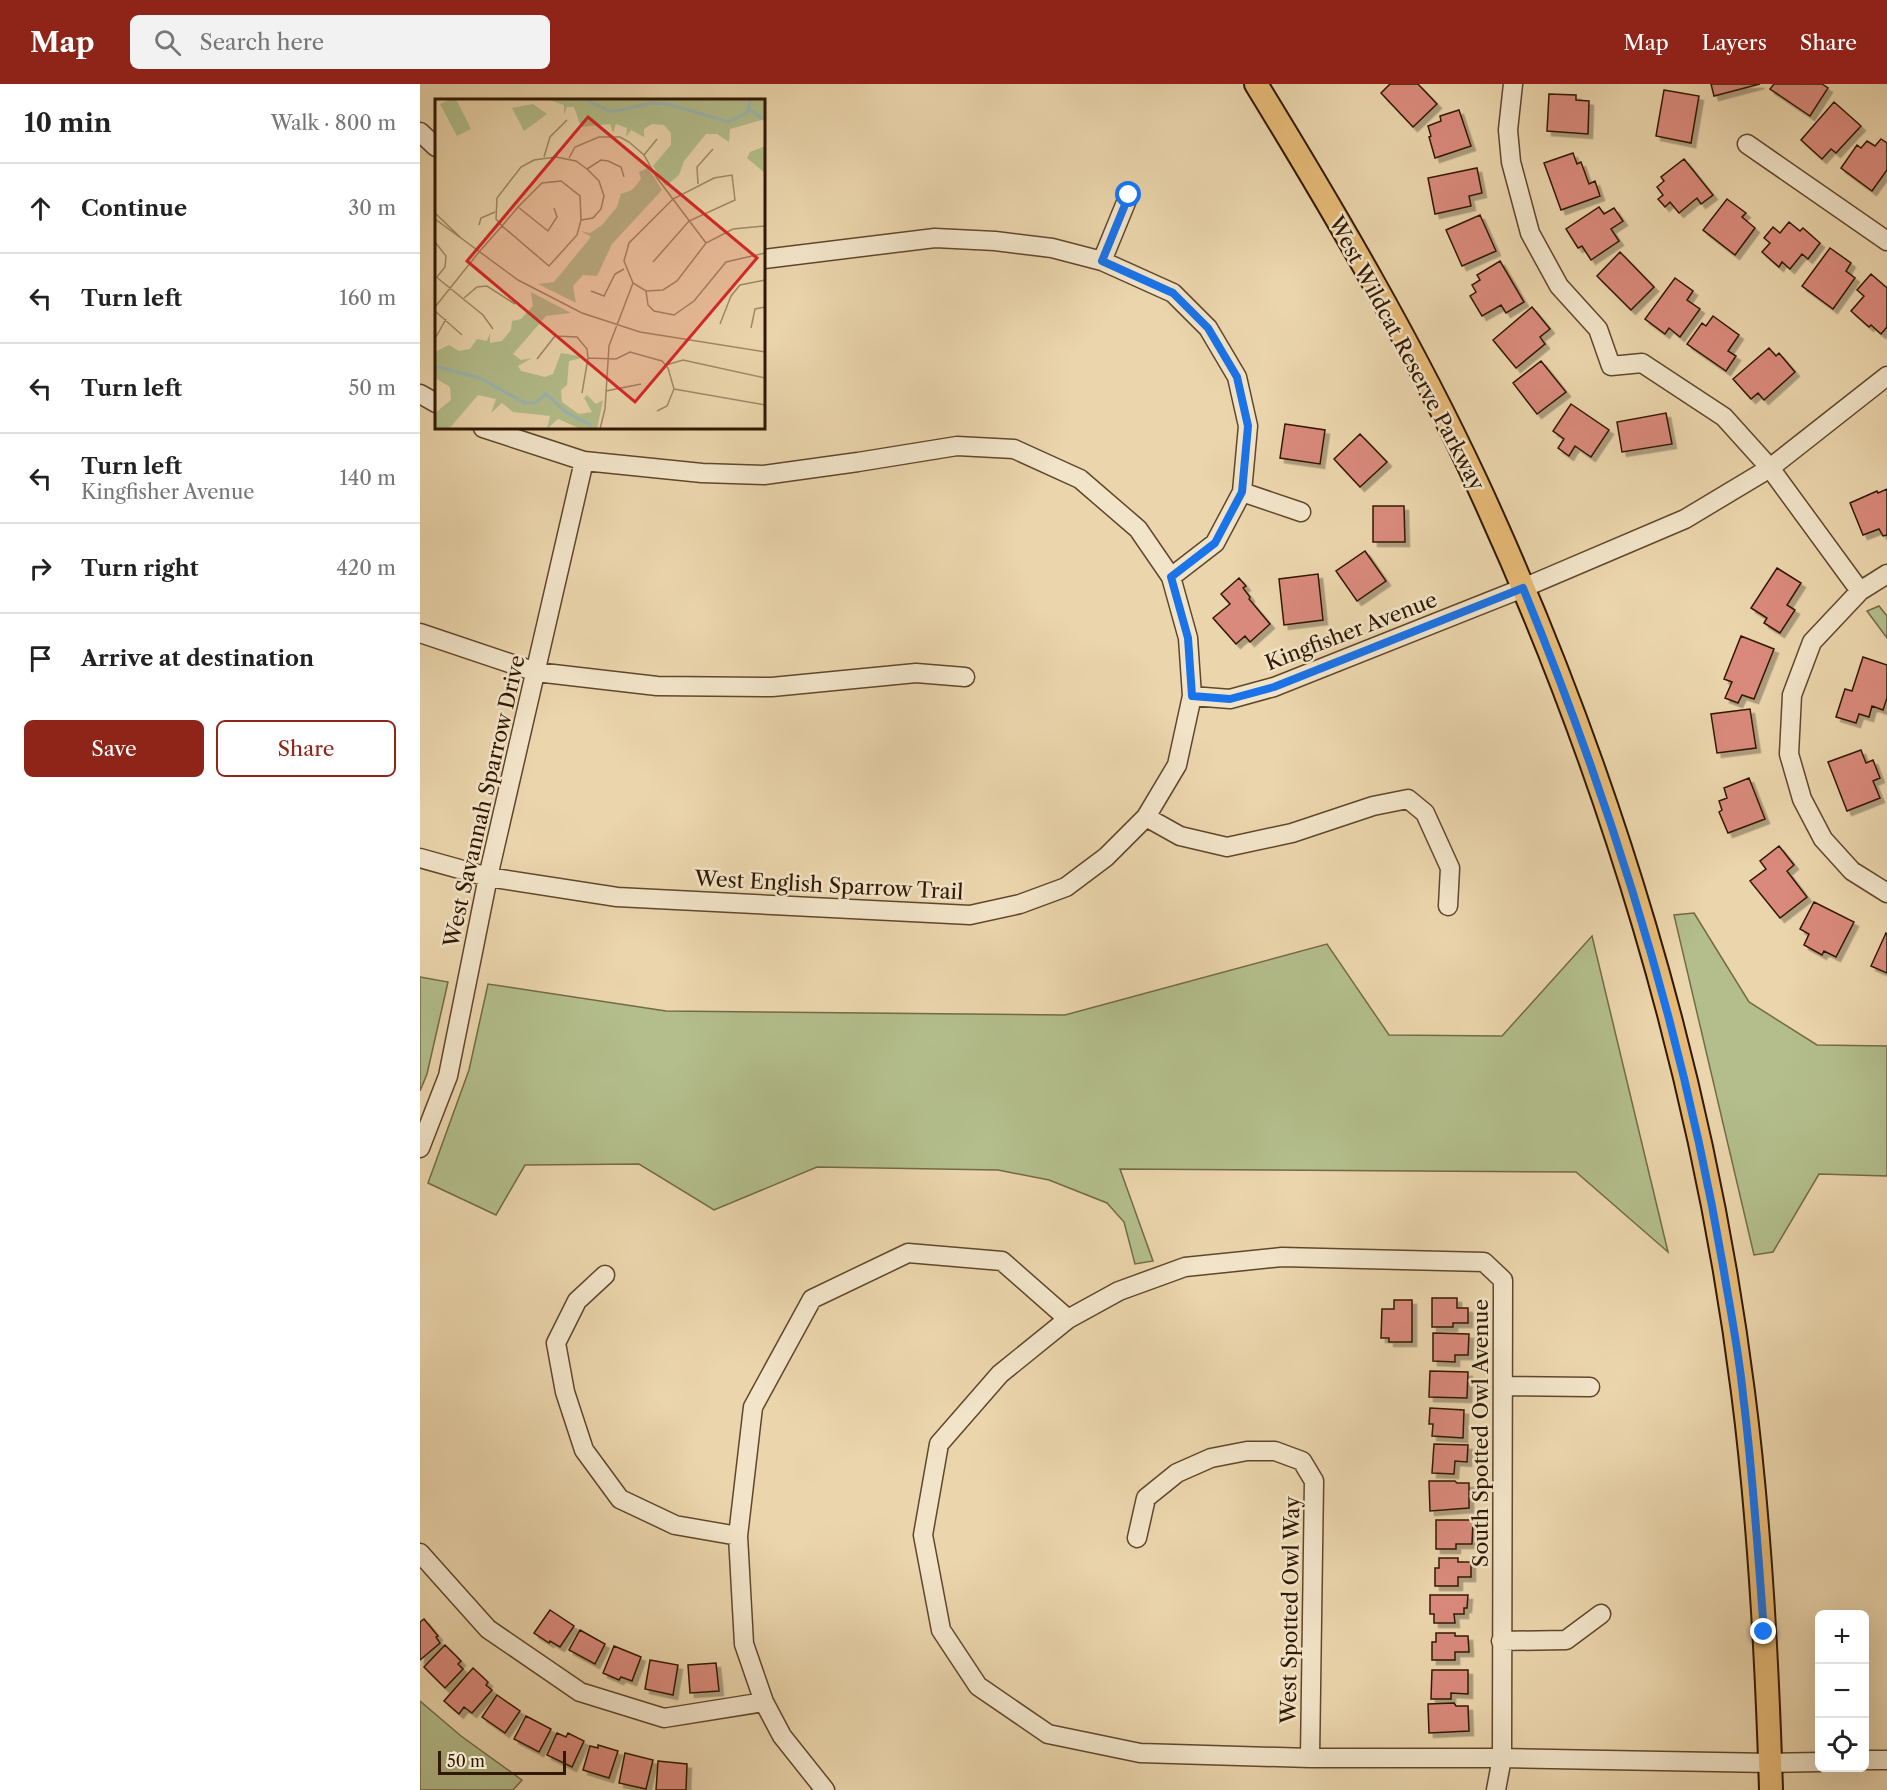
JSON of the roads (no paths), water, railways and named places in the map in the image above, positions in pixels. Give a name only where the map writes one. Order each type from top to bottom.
[{"type":"main road","name":"West Wildcat Reserve Parkway","points":[[1256,84],[1362,263],[1441,408],[1523,588],[1558,672],[1621,851],[1667,1007],[1699,1139],[1719,1241],[1743,1393],[1758,1543],[1771,1790]]},
{"type":"street","points":[[1509,86],[1510,162],[1530,233],[1559,286],[1598,329],[1611,366],[1641,363],[1724,417],[1770,468],[1860,591]]},
{"type":"street","points":[[420,132],[435,146]]},
{"type":"street","points":[[1747,144],[1887,241]]},
{"type":"street","points":[[1102,261],[1129,195]]},
{"type":"street","points":[[765,259],[935,238],[995,241],[1052,248],[1102,261],[1173,293],[1208,328],[1237,377],[1248,426],[1242,492],[1215,543],[1171,577]]},
{"type":"street","name":"Kingfisher Avenue","points":[[1192,696],[1230,699],[1274,687],[1523,588],[1685,519],[1770,468],[1887,376]]},
{"type":"street","points":[[420,394],[435,402]]},
{"type":"street","name":"West English Sparrow Trail","points":[[420,858],[488,877],[617,897],[970,915],[1020,904],[1066,887],[1106,858],[1146,817],[1177,765],[1192,696],[1188,638],[1171,577],[1138,529],[1080,479],[1014,449],[957,446],[764,475],[702,473],[584,461],[486,429]]},
{"type":"street","name":"West Savannah Sparrow Drive","points":[[420,1148],[448,1076],[488,877],[584,461]]},
{"type":"street","points":[[1242,492],[1301,512]]},
{"type":"street","points":[[1887,574],[1860,591],[1812,642],[1792,695],[1789,754],[1802,799],[1823,839],[1852,871],[1887,893]]},
{"type":"street","points":[[420,633],[536,672],[657,686],[772,687],[916,674],[965,677]]},
{"type":"street","points":[[1146,817],[1180,836],[1227,847],[1292,833],[1373,806],[1408,799],[1425,813],[1450,868],[1448,906]]},
{"type":"street","points":[[825,1790],[782,1736],[764,1702],[744,1644],[738,1536],[753,1407],[812,1299],[908,1253],[1002,1261],[1068,1319]]},
{"type":"street","name":"South Spotted Owl Avenue","points":[[1502,1758],[1503,1280],[1484,1262],[1282,1257],[1185,1267],[1119,1291],[1068,1319],[1000,1374],[939,1444],[923,1534],[941,1630],[978,1686],[1048,1734],[1140,1753],[1310,1758],[1815,1762]]},
{"type":"street","points":[[604,1275],[577,1301],[556,1343],[565,1392],[584,1450],[620,1499],[675,1525],[738,1536]]},
{"type":"street","points":[[1504,1386],[1590,1387]]},
{"type":"street","name":"West Spotted Owl Way","points":[[1137,1538],[1146,1498],[1177,1473],[1211,1458],[1247,1451],[1275,1451],[1302,1461],[1314,1481],[1310,1758]]},
{"type":"street","points":[[420,1553],[488,1629],[580,1692],[664,1718],[764,1702]]},
{"type":"street","points":[[1502,1641],[1566,1640],[1601,1614]]},
{"type":"street","points":[[1496,1790],[1502,1758]]},
{"type":"street","points":[[1869,1760],[1887,1760]]}]
